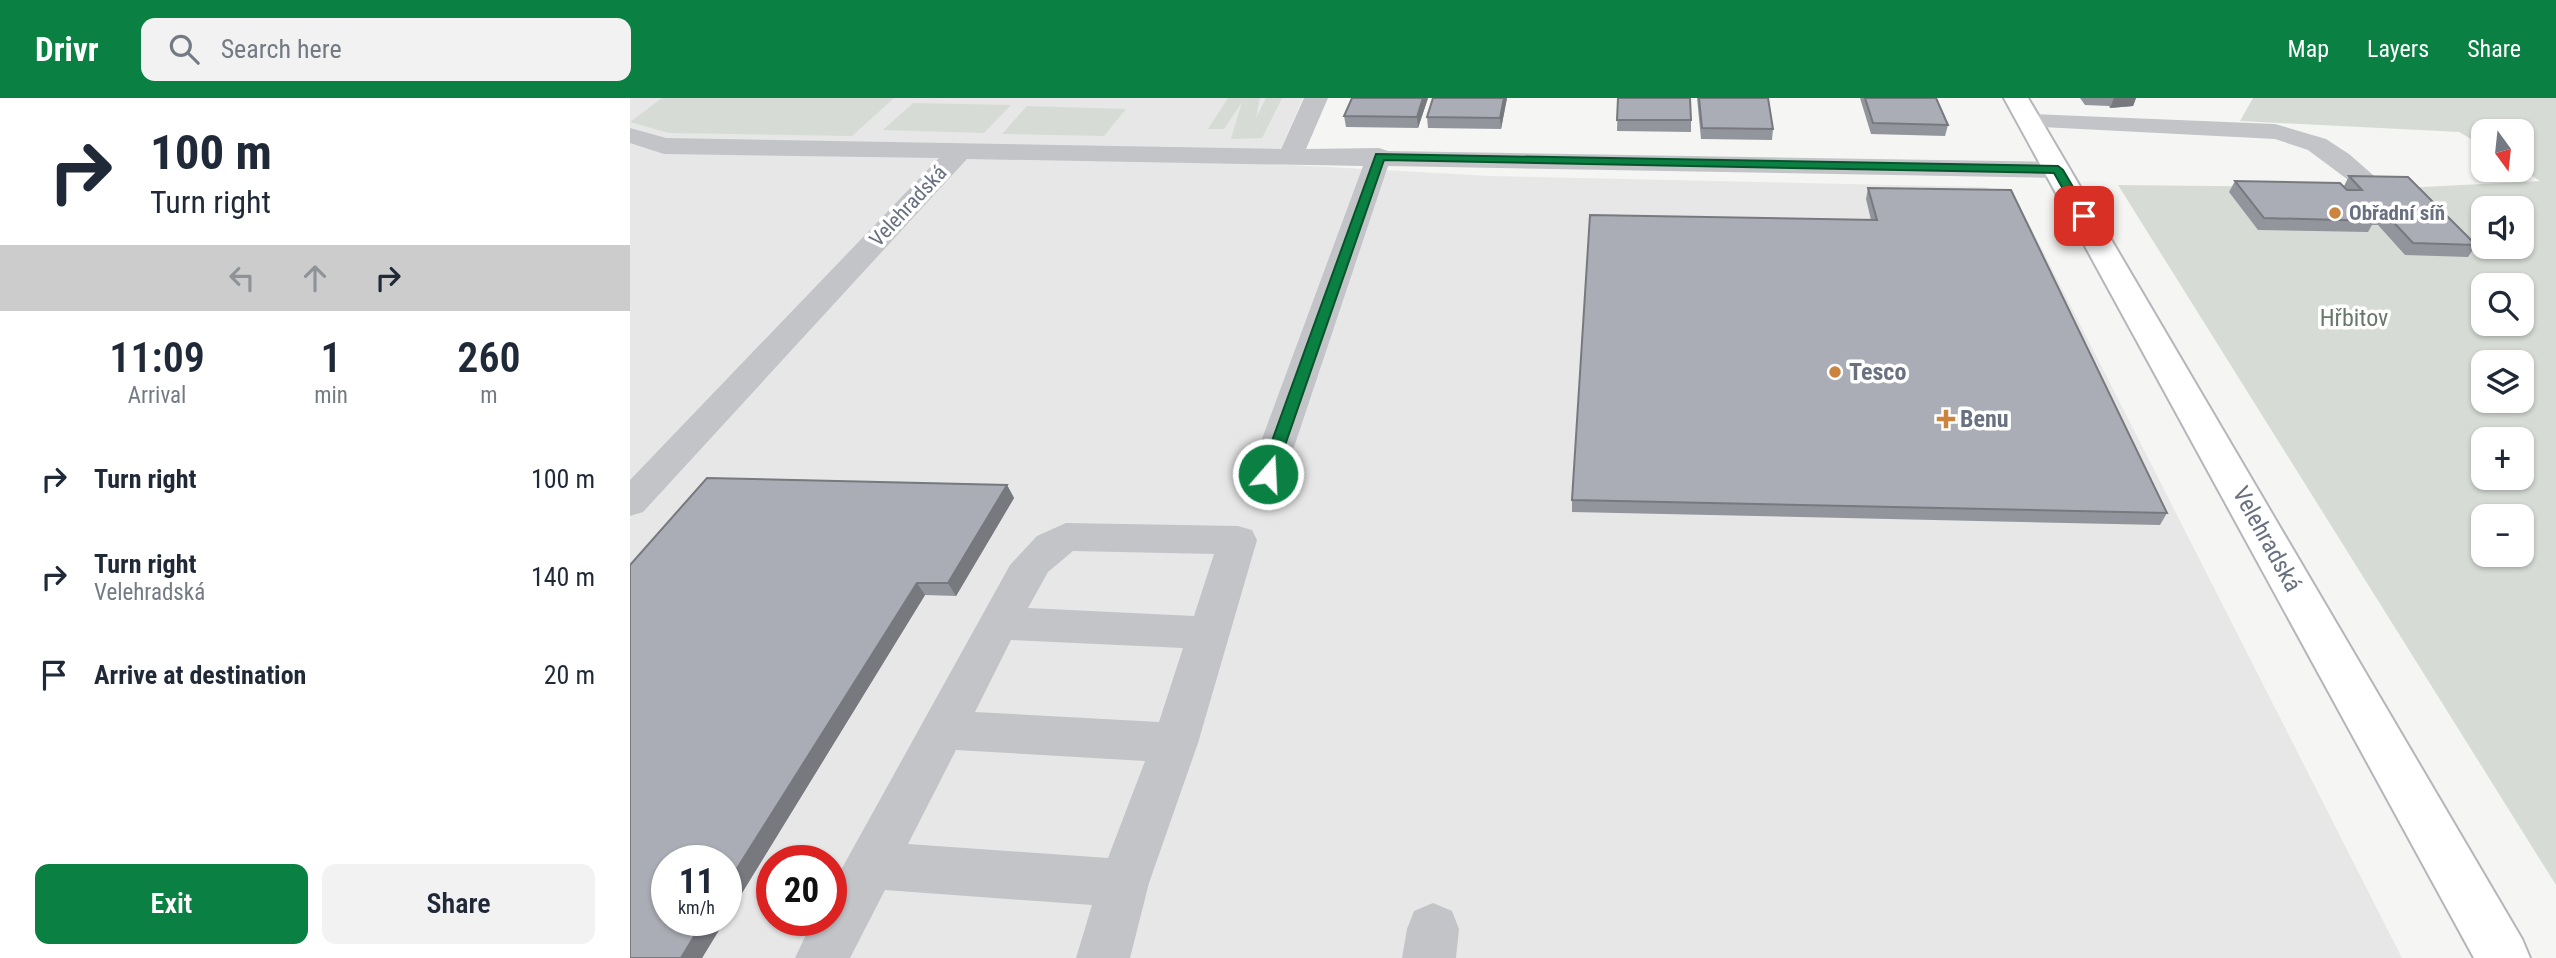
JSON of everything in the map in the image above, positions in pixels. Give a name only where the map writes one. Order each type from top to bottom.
[{"type":"main road","name":"Velehradská","points":[[2023,110],[2503,958]]},
{"type":"street","points":[[1291,155],[1316,98]]},
{"type":"street","points":[[2023,110],[2280,132],[2314,141],[2368,181]]},
{"type":"street","points":[[630,135],[664,146],[960,151]]},
{"type":"street","name":"Velehradská","points":[[630,502],[960,151],[1379,156],[2058,170]]},
{"type":"street","points":[[1268,474],[1379,156]]},
{"type":"street","points":[[822,958],[1031,564],[1046,548],[1066,537],[1238,540],[1175,743],[1124,883],[1103,958]]},
{"type":"street","points":[[999,623],[1209,633]]},
{"type":"street","points":[[943,730],[1175,743]]},
{"type":"street","points":[[872,865],[1124,883]]},
{"type":"shaded area","points":[[630,98],[1303,98],[1274,164],[1490,176],[1984,187],[2012,195],[2019,204],[2402,958],[630,958]]},
{"type":"green space","points":[[662,98],[894,98],[852,136],[669,133],[630,122]]},
{"type":"green space","points":[[1228,98],[1260,98],[1256,118],[1266,98],[1282,98],[1262,138],[1231,139],[1242,102],[1224,129],[1208,129]]},
{"type":"green space","name":"Hřbitov","points":[[2253,98],[2556,98],[2556,885],[2118,185],[2403,188],[2540,181],[2534,177],[2534,119],[2471,119],[2471,139],[2459,132],[2240,121]]},
{"type":"green space","points":[[913,103],[1011,105],[984,133],[883,130]]},
{"type":"green space","points":[[1027,106],[1126,109],[1104,136],[1002,134]]},
{"type":"building","points":[[1352,98],[1423,98],[1417,117],[1344,116]]},
{"type":"building","points":[[1433,98],[1504,98],[1500,118],[1427,117]]},
{"type":"building","points":[[1618,98],[1690,98],[1691,120],[1617,120]]},
{"type":"building","points":[[1699,98],[1768,98],[1773,129],[1702,128]]},
{"type":"building","points":[[1865,98],[1936,98],[1948,125],[1873,123]]},
{"type":"building","name":"Obřadní síň","points":[[2349,176],[2408,177],[2471,240],[2471,245],[2413,243],[2385,213],[2369,213],[2375,221],[2264,218],[2235,181],[2340,183],[2347,190],[2362,190]]},
{"type":"building","name":"Tesco","points":[[1868,188],[2011,190],[2167,513],[1572,500],[1590,215],[1877,220]]},
{"type":"building","points":[[707,478],[1007,485],[948,583],[917,583],[742,861],[742,845],[651,845],[651,936],[694,936],[681,958],[630,958],[630,565]]},
{"type":"place","name":"Obřadní síň","points":[[2335,213]]},
{"type":"place","name":"Tesco","points":[[1835,372]]},
{"type":"place","name":"Benu","points":[[1946,419]]},
{"type":"route","points":[[1268,474],[1379,156],[2058,170],[2084,216]]}]
